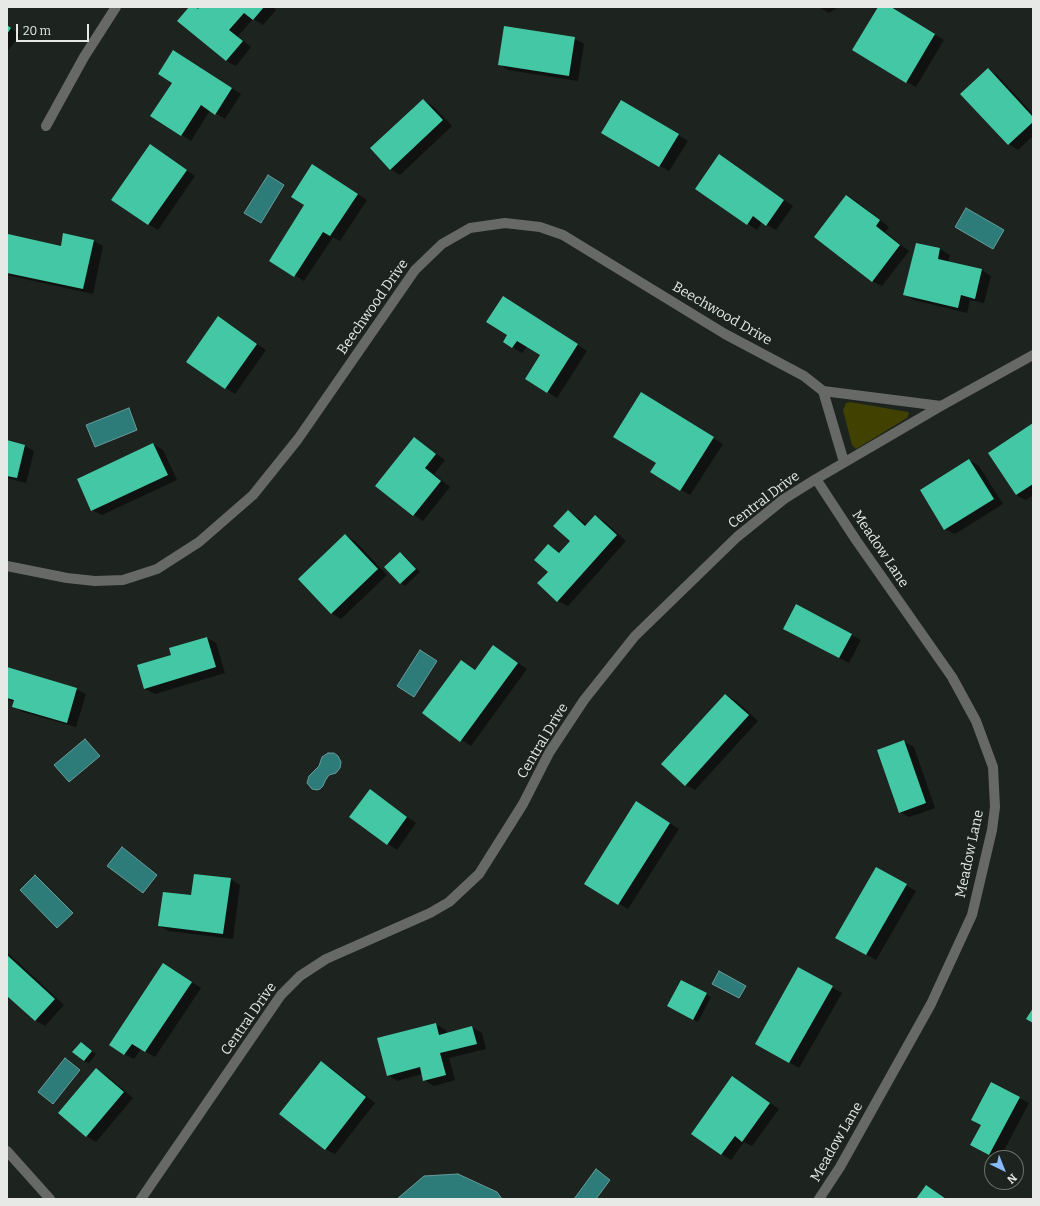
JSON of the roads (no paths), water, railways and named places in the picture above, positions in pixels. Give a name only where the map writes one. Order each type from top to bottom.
[{"type":"street","points":[[46,126],[84,57],[116,7]]},
{"type":"street","name":"Beechwood Drive","points":[[7,566],[67,578],[95,581],[124,580],[157,569],[199,542],[253,495],[289,450],[415,270],[442,244],[470,228],[505,223],[540,227],[563,235],[725,334],[804,376],[823,390],[941,406]]},
{"type":"street","name":"Central Drive","points":[[141,1199],[281,995],[300,976],[326,959],[436,910],[449,902],[479,874],[523,804],[549,753],[584,700],[635,636],[737,537],[784,499],[816,479],[941,406],[1033,355]]},
{"type":"street","points":[[823,390],[844,462]]},
{"type":"street","name":"Meadow Lane","points":[[816,479],[856,540],[952,677],[976,721],[993,767],[995,807],[992,830],[972,915],[931,1004],[840,1167],[819,1199]]},
{"type":"street","points":[[7,1151],[50,1199]]},
{"type":"water","points":[[268,175],[284,185],[261,223],[244,213]]},
{"type":"water","points":[[966,208],[1004,230],[993,249],[955,227]]},
{"type":"water","points":[[129,408],[137,430],[95,447],[86,425]]},
{"type":"water","points":[[420,650],[437,661],[414,697],[397,686]]},
{"type":"water","points":[[85,739],[100,756],[69,782],[54,765]]},
{"type":"water","points":[[328,753],[334,753],[338,756],[341,762],[340,768],[336,773],[329,775],[320,789],[312,789],[307,783],[309,776],[319,766],[322,757]]},
{"type":"water","points":[[122,847],[157,875],[143,893],[107,866]]},
{"type":"water","points":[[35,875],[73,913],[57,928],[20,890]]},
{"type":"water","points":[[719,971],[746,986],[739,998],[712,984]]},
{"type":"water","points":[[65,1058],[80,1070],[53,1104],[38,1092]]},
{"type":"water","points":[[596,1169],[610,1180],[596,1199],[574,1199]]},
{"type":"water","points":[[458,1174],[497,1192],[502,1199],[397,1199],[424,1176]]}]
